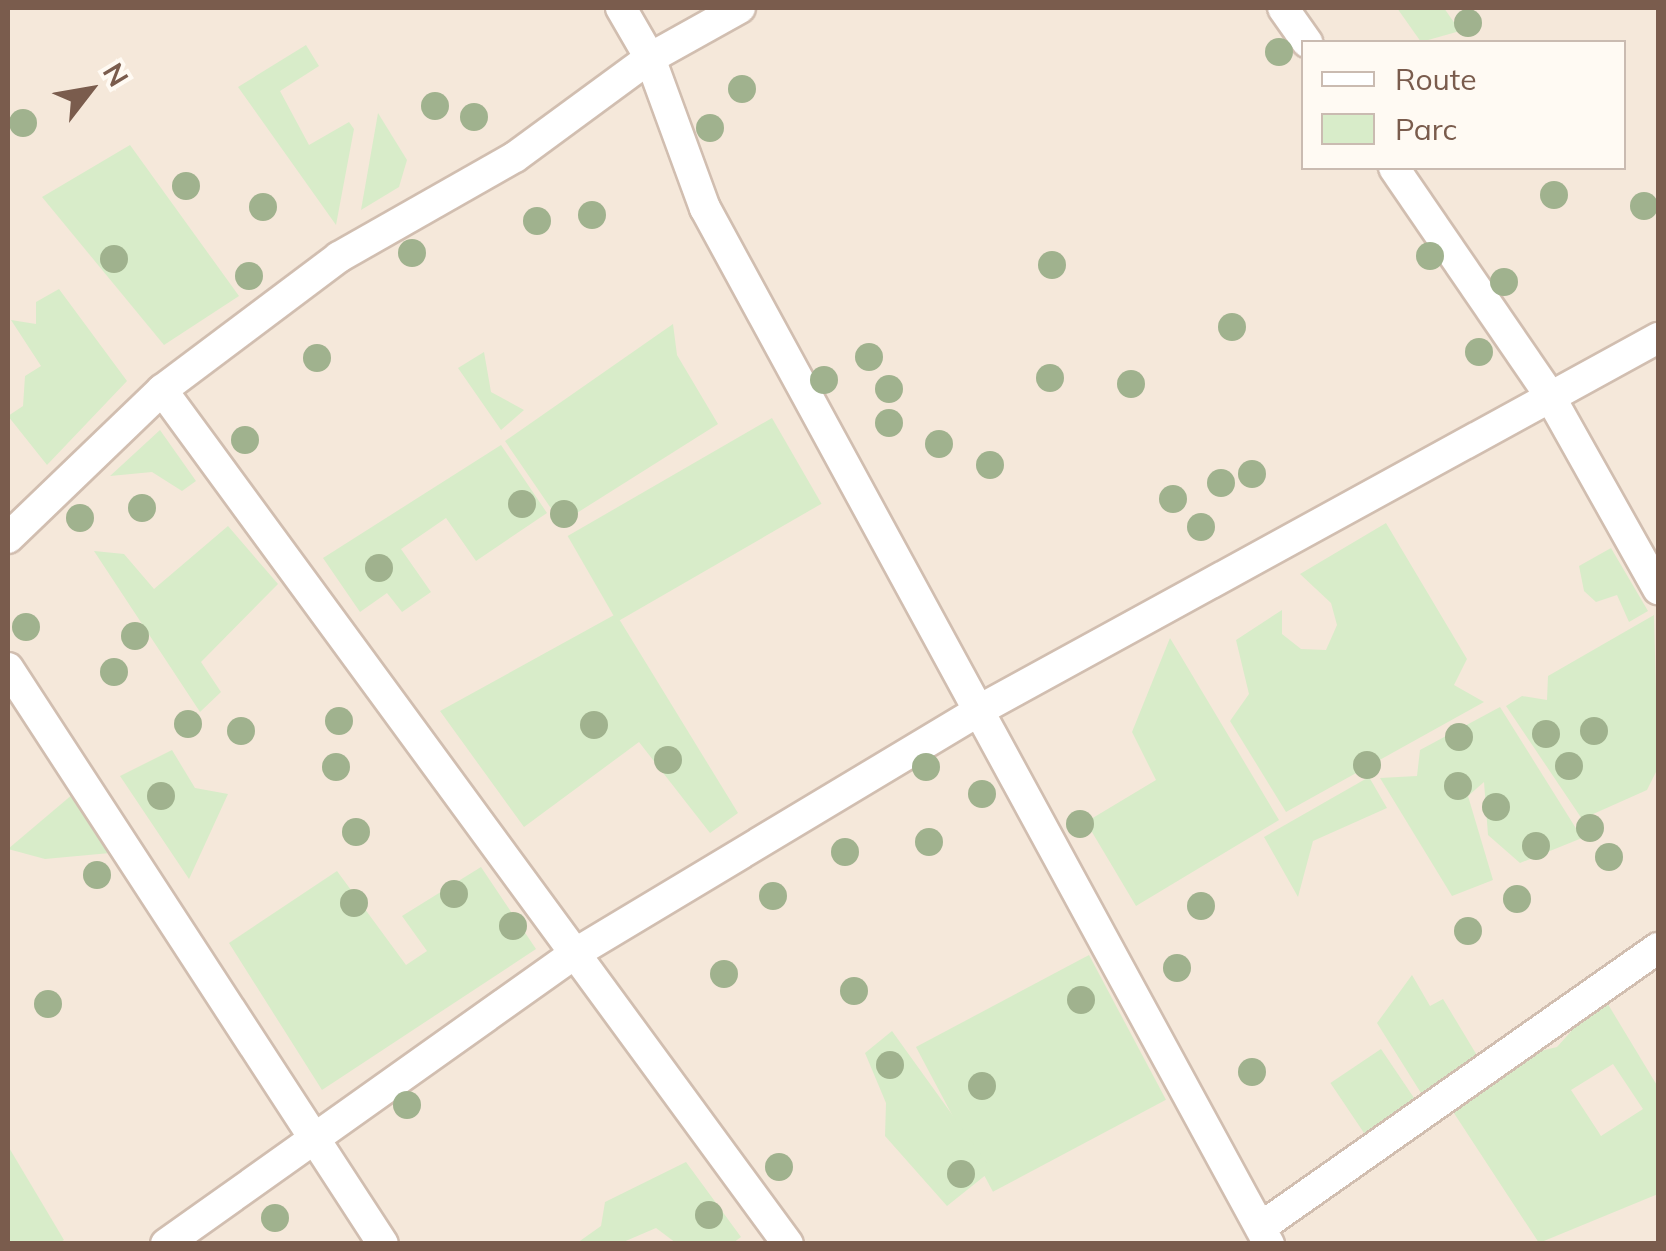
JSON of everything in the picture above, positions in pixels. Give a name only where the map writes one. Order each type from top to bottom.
[{"type":"street","points":[[621,8],[650,58],[706,208],[983,708],[1265,1236],[1658,948]]},
{"type":"street","points":[[8,538],[162,390],[339,257],[515,156],[650,58],[740,8]]},
{"type":"street","points":[[1283,8],[1306,40]]},
{"type":"street","points":[[1395,170],[1548,393],[1658,589]]},
{"type":"street","points":[[166,1244],[316,1133],[574,954],[983,708],[1548,393],[1658,338]]},
{"type":"street","points":[[162,390],[788,1244]]},
{"type":"street","points":[[8,668],[316,1133],[383,1244]]},
{"type":"shaded area","points":[[8,8],[1658,8],[1658,1243],[8,1243]]},
{"type":"green space","points":[[1397,8],[1444,8],[1460,31],[1428,40],[1420,40]]},
{"type":"green space","points":[[306,45],[319,66],[280,91],[309,145],[349,122],[354,129],[336,225],[238,87]]},
{"type":"green space","points":[[378,113],[407,160],[399,187],[361,210]]},
{"type":"green space","points":[[130,145],[239,296],[164,345],[42,197]]},
{"type":"green space","points":[[59,289],[127,381],[47,465],[8,416],[23,406],[25,376],[41,366],[11,320],[36,324],[36,302]]},
{"type":"green space","points":[[673,324],[677,355],[718,424],[561,523],[505,441]]},
{"type":"green space","points":[[484,352],[491,392],[524,410],[501,430],[458,368]]},
{"type":"green space","points":[[772,418],[822,504],[617,622],[568,536]]},
{"type":"green space","points":[[160,430],[196,481],[182,491],[152,472],[110,476]]},
{"type":"green space","points":[[501,445],[547,513],[476,561],[446,518],[401,549],[431,592],[402,612],[387,593],[360,612],[323,558]]},
{"type":"green space","points":[[1386,523],[1467,659],[1454,685],[1484,702],[1286,812],[1230,721],[1249,694],[1236,640],[1282,610],[1282,634],[1301,649],[1326,650],[1337,625],[1331,603],[1300,574]]},
{"type":"green space","points":[[228,526],[278,584],[201,662],[221,692],[200,712],[94,551],[124,554],[154,589]]},
{"type":"green space","points":[[1611,548],[1648,611],[1629,622],[1617,595],[1596,602],[1584,591],[1579,566]]},
{"type":"green space","points":[[616,614],[738,813],[710,833],[639,742],[524,827],[440,711]]},
{"type":"green space","points":[[1654,615],[1658,768],[1647,790],[1582,819],[1506,706],[1522,696],[1547,700],[1548,676]]},
{"type":"green space","points":[[1170,638],[1279,820],[1136,906],[1086,822],[1156,780],[1132,732]]},
{"type":"green space","points":[[1500,707],[1582,838],[1520,863],[1488,835],[1484,782],[1468,796],[1493,880],[1452,896],[1380,778],[1417,776],[1420,750]]},
{"type":"green space","points":[[172,750],[195,788],[228,794],[189,879],[120,776]]},
{"type":"green space","points":[[1369,777],[1387,808],[1313,841],[1298,897],[1264,837]]},
{"type":"green space","points":[[73,794],[110,853],[45,859],[8,849]]},
{"type":"green space","points":[[481,867],[536,949],[322,1090],[229,943],[337,871],[406,965],[427,951],[402,916]]},
{"type":"green space","points":[[1089,955],[1166,1100],[993,1192],[916,1047]]},
{"type":"green space","points":[[1412,975],[1430,1006],[1443,999],[1478,1057],[1438,1098],[1421,1093],[1377,1023]]},
{"type":"green space","points":[[1603,996],[1658,1087],[1658,1194],[1539,1243],[1448,1104],[1516,1057],[1557,1047]],"holes":[[[1613,1064],[1643,1109],[1601,1136],[1571,1090]]]},
{"type":"green space","points":[[892,1031],[992,1170],[947,1206],[885,1136],[886,1103],[865,1053]]},
{"type":"green space","points":[[1381,1049],[1417,1102],[1366,1136],[1330,1083]]},
{"type":"green space","points":[[8,1146],[64,1240],[59,1243],[8,1243]]},
{"type":"green space","points":[[686,1162],[741,1237],[733,1243],[676,1243],[656,1228],[621,1243],[577,1243],[601,1226],[605,1202]]}]
